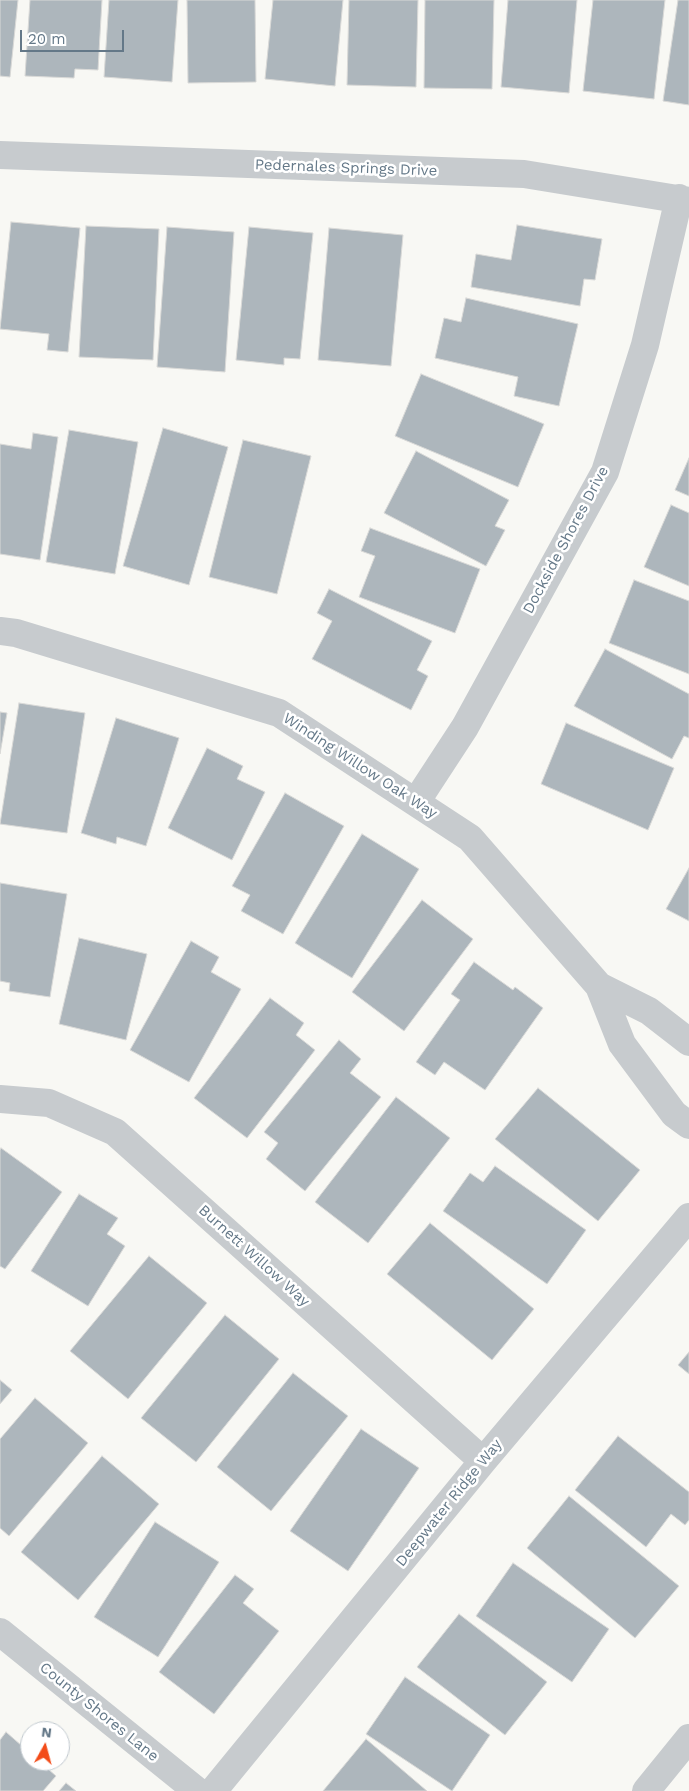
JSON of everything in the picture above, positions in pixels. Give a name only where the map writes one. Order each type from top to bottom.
[{"type":"street","name":"Pedernales Springs Drive","points":[[0,155],[524,174],[684,199]]},
{"type":"street","name":"Dockside Shores Drive","points":[[416,802],[465,727],[605,472],[645,345],[684,199]]},
{"type":"street","name":"Winding Willow Oak Way","points":[[0,631],[16,633],[279,713],[470,838],[599,986],[622,1044],[674,1114],[689,1125]]},
{"type":"street","name":"Winding Willow Oak Way","points":[[599,986],[649,1011],[689,1042]]},
{"type":"street","name":"Burnett Willow Way","points":[[0,1099],[49,1103],[115,1132],[483,1460]]},
{"type":"street","name":"Deepwater Ridge Way","points":[[213,1791],[483,1460],[689,1217]]},
{"type":"street","name":"County Shores Lane","points":[[0,1632],[197,1791]]},
{"type":"street","points":[[646,1791],[689,1738]]},
{"type":"building","points":[[0,0],[18,0],[10,77],[0,76]]},
{"type":"building","points":[[30,0],[102,0],[98,70],[75,69],[74,78],[25,76]]},
{"type":"building","points":[[109,0],[178,0],[172,82],[104,77]]},
{"type":"building","points":[[187,0],[255,0],[256,82],[188,83]]},
{"type":"building","points":[[273,0],[343,0],[335,86],[265,79]]},
{"type":"building","points":[[349,0],[418,0],[416,87],[347,85]]},
{"type":"building","points":[[425,0],[494,0],[492,89],[424,88]]},
{"type":"building","points":[[508,0],[577,0],[569,93],[501,87]]},
{"type":"building","points":[[593,0],[665,0],[654,99],[583,91]]},
{"type":"building","points":[[678,0],[689,0],[689,105],[663,101]]},
{"type":"building","points":[[11,222],[80,228],[68,352],[47,350],[49,334],[0,329]]},
{"type":"building","points":[[517,225],[602,239],[595,280],[584,279],[580,306],[471,287],[476,254],[511,260]]},
{"type":"building","points":[[86,226],[159,229],[153,360],[79,357]]},
{"type":"building","points":[[167,227],[234,232],[225,372],[157,367]]},
{"type":"building","points":[[249,227],[313,233],[300,359],[284,358],[284,365],[236,360]]},
{"type":"building","points":[[329,228],[403,235],[391,366],[318,360]]},
{"type":"building","points":[[466,298],[578,324],[559,406],[514,396],[518,377],[435,358],[444,318],[461,322]]},
{"type":"building","points":[[421,374],[544,424],[518,487],[395,436]]},
{"type":"building","points":[[163,428],[228,447],[189,585],[123,566]]},
{"type":"building","points":[[69,430],[138,442],[115,574],[46,562]]},
{"type":"building","points":[[33,433],[58,437],[40,560],[0,554],[0,444],[31,449]]},
{"type":"building","points":[[243,440],[311,456],[277,594],[209,577]]},
{"type":"building","points":[[416,451],[509,500],[495,526],[505,530],[486,566],[384,513]]},
{"type":"building","points":[[689,458],[689,496],[675,490]]},
{"type":"building","points":[[671,505],[689,513],[689,586],[644,567]]},
{"type":"building","points":[[370,528],[480,569],[455,633],[359,597],[375,556],[361,551]]},
{"type":"building","points":[[634,580],[689,601],[689,674],[609,643]]},
{"type":"building","points":[[329,589],[432,641],[417,670],[428,676],[411,710],[312,659],[332,621],[317,613]]},
{"type":"building","points":[[605,649],[689,694],[689,738],[684,736],[672,759],[574,706]]},
{"type":"building","points":[[19,703],[85,713],[67,833],[0,824]]},
{"type":"building","points":[[0,712],[7,713],[0,754]]},
{"type":"building","points":[[116,718],[179,738],[146,846],[117,837],[116,844],[81,833]]},
{"type":"building","points":[[566,723],[674,768],[648,830],[541,784]]},
{"type":"building","points":[[207,748],[243,766],[237,779],[265,792],[232,860],[168,828]]},
{"type":"building","points":[[285,793],[344,826],[283,934],[241,911],[250,895],[232,886]]},
{"type":"building","points":[[362,834],[419,869],[352,978],[295,943]]},
{"type":"building","points":[[689,868],[689,921],[666,909]]},
{"type":"building","points":[[0,883],[67,894],[50,997],[9,991],[10,983],[0,981]]},
{"type":"building","points":[[422,900],[473,939],[404,1031],[352,992]]},
{"type":"building","points":[[79,938],[147,954],[126,1040],[59,1024]]},
{"type":"building","points":[[191,941],[219,957],[211,972],[241,989],[189,1082],[130,1050]]},
{"type":"building","points":[[474,962],[513,990],[515,987],[543,1008],[485,1090],[444,1062],[435,1075],[416,1062],[460,1000],[451,994]]},
{"type":"building","points":[[270,998],[304,1023],[296,1035],[315,1050],[247,1138],[194,1098]]},
{"type":"building","points":[[339,1040],[361,1059],[350,1073],[381,1097],[305,1191],[266,1159],[278,1143],[264,1132]]},
{"type":"building","points":[[538,1088],[640,1170],[598,1221],[495,1139]]},
{"type":"building","points":[[396,1097],[450,1138],[368,1243],[315,1202]]},
{"type":"building","points":[[1,1148],[62,1192],[5,1269],[0,1266]]},
{"type":"building","points":[[495,1166],[586,1230],[547,1284],[443,1211],[470,1173],[483,1182]]},
{"type":"building","points":[[79,1194],[118,1218],[107,1234],[125,1246],[88,1306],[31,1271]]},
{"type":"building","points":[[430,1223],[534,1309],[492,1360],[387,1274]]},
{"type":"building","points":[[149,1256],[207,1303],[128,1399],[70,1351]]},
{"type":"building","points":[[225,1315],[279,1359],[196,1462],[141,1418]]},
{"type":"building","points":[[689,1352],[689,1374],[678,1365]]},
{"type":"building","points":[[293,1373],[348,1416],[271,1511],[217,1467]]},
{"type":"building","points":[[0,1380],[12,1390],[0,1404]]},
{"type":"building","points":[[35,1398],[88,1443],[9,1536],[0,1528],[0,1439]]},
{"type":"building","points":[[361,1429],[419,1468],[348,1571],[290,1531]]},
{"type":"building","points":[[618,1436],[689,1492],[689,1520],[685,1525],[671,1514],[646,1547],[575,1490]]},
{"type":"building","points":[[102,1456],[159,1504],[78,1600],[21,1552]]},
{"type":"building","points":[[569,1496],[679,1586],[635,1638],[527,1548]]},
{"type":"building","points":[[155,1522],[219,1562],[158,1657],[94,1617]]},
{"type":"building","points":[[513,1563],[609,1629],[572,1682],[476,1616]]},
{"type":"building","points":[[235,1575],[254,1589],[243,1603],[279,1631],[214,1714],[159,1672]]},
{"type":"building","points":[[459,1614],[547,1682],[505,1735],[417,1667]]},
{"type":"building","points":[[405,1677],[490,1735],[452,1791],[366,1734]]},
{"type":"building","points":[[6,1732],[20,1744],[20,1771],[50,1771],[56,1776],[43,1791],[0,1791],[0,1740]]},
{"type":"building","points":[[366,1739],[427,1791],[323,1791]]},
{"type":"building","points":[[66,1783],[76,1791],[59,1791]]}]
